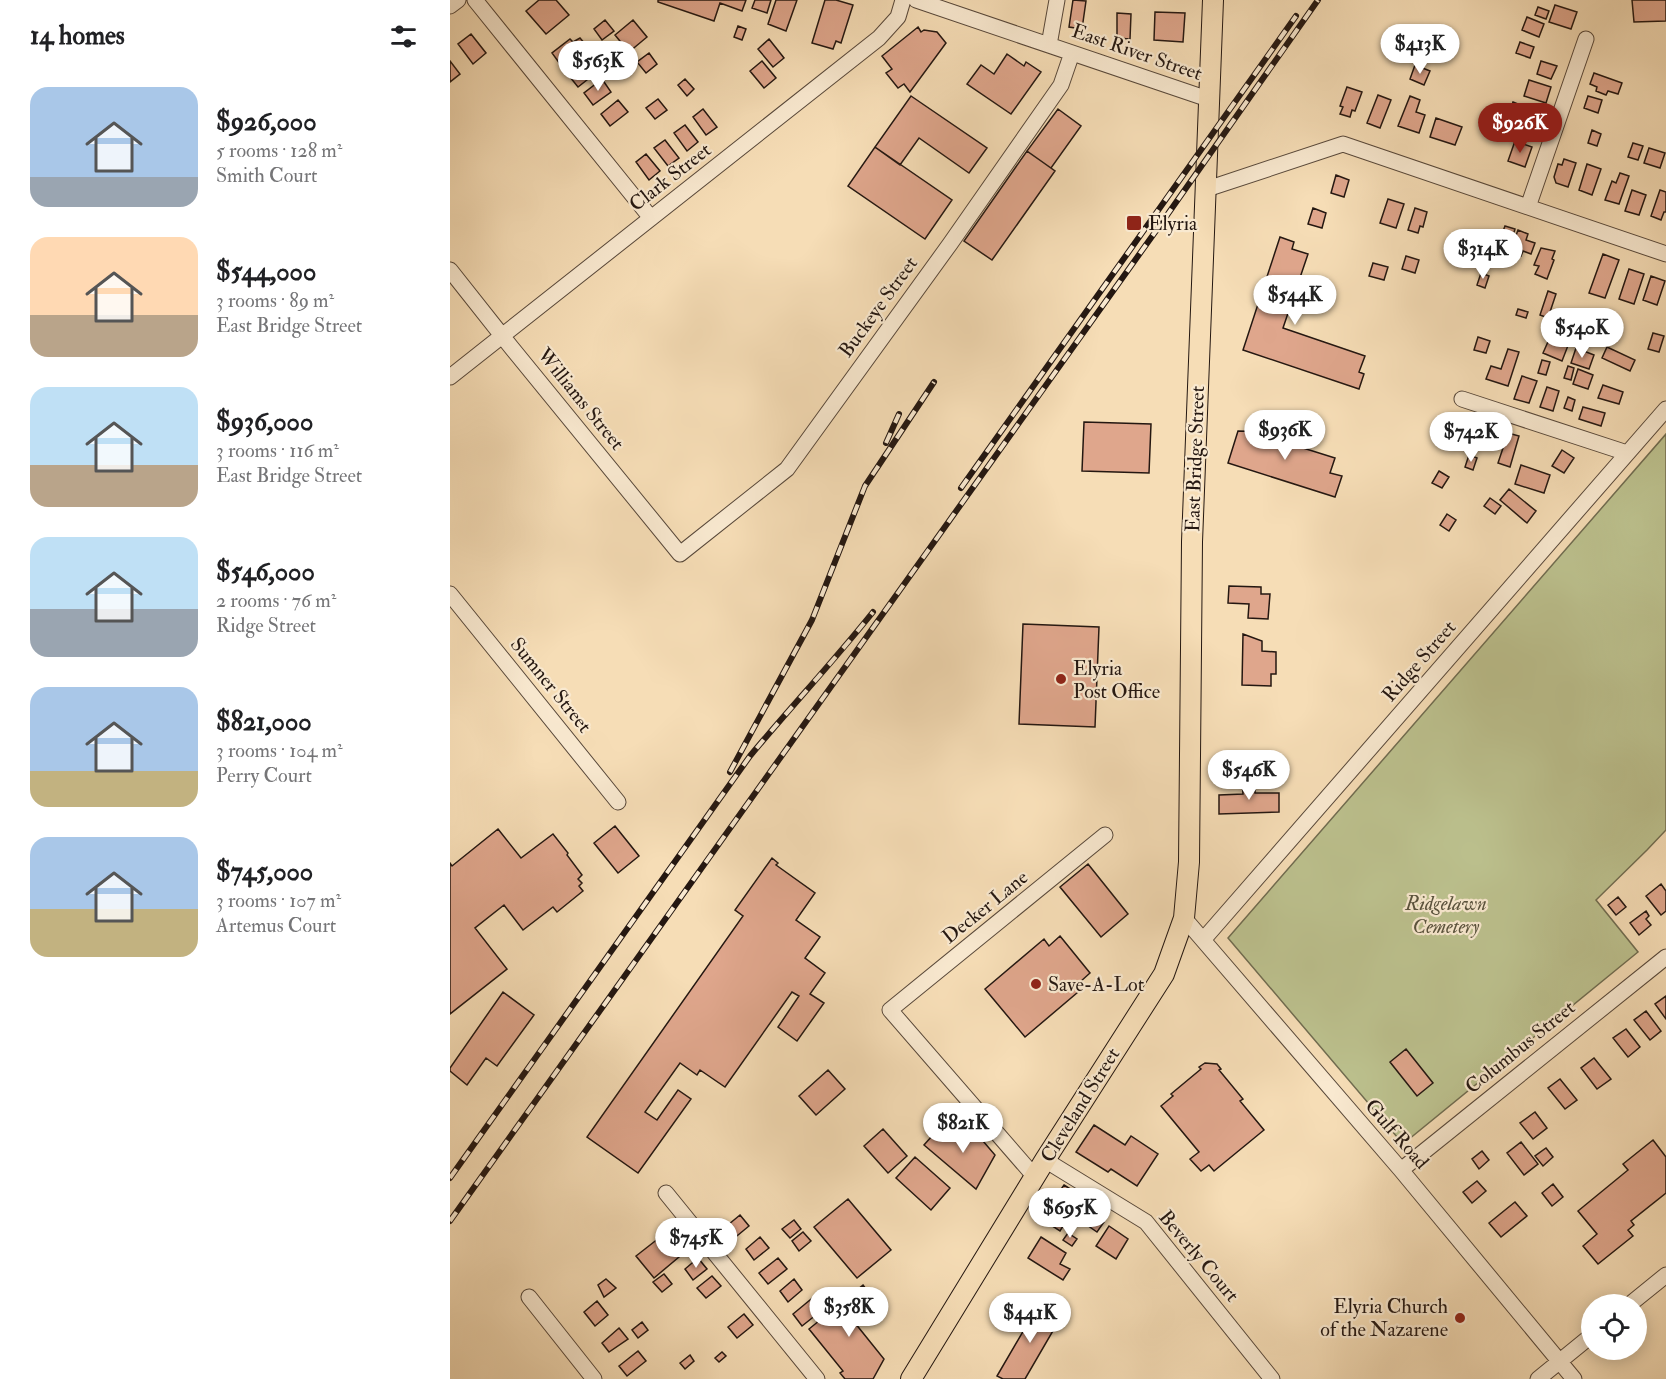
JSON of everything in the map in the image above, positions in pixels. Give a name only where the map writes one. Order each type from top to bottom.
[{"type":"main road","name":"East Bridge Street","points":[[1184,918],[1189,862],[1192,542],[1213,0]]},
{"type":"main road","name":"Cleveland Street","points":[[912,1379],[1045,1160],[1164,974],[1184,918]]},
{"type":"street","points":[[450,6],[458,0]]},
{"type":"street","points":[[475,0],[651,218]]},
{"type":"street","name":"Clark Street","points":[[450,377],[879,38],[898,17],[903,0]]},
{"type":"street","name":"East River Street","points":[[916,0],[1208,99]]},
{"type":"street","points":[[1049,45],[1058,0]]},
{"type":"street","points":[[1528,207],[1586,39]]},
{"type":"street","name":"Buckeye Street","points":[[680,554],[787,469],[950,244],[1061,85],[1071,52]]},
{"type":"street","points":[[1207,189],[1342,144],[1666,254]]},
{"type":"street","name":"Williams Street","points":[[450,270],[680,554]]},
{"type":"street","points":[[1462,399],[1628,453]]},
{"type":"street","name":"Ridge Street","points":[[1203,940],[1666,409]]},
{"type":"street","name":"Sumner Street","points":[[450,594],[618,802]]},
{"type":"street","name":"Decker Lane","points":[[1035,1177],[890,1010],[1105,835]]},
{"type":"street","name":"Gulf Road","points":[[1184,918],[1401,1170],[1574,1379]]},
{"type":"street","name":"Columbus Street","points":[[1401,1170],[1666,957]]},
{"type":"street","name":"Beverly Court","points":[[1045,1160],[1146,1222],[1272,1379]]},
{"type":"street","points":[[666,1193],[817,1379]]},
{"type":"street","points":[[1643,1294],[1666,1275]]},
{"type":"street","points":[[529,1297],[594,1379]]},
{"type":"street","points":[[1538,1379],[1581,1344]]},
{"type":"green space","name":"Ridgelawn Cemetery","points":[[1666,434],[1666,830],[1596,900],[1638,952],[1403,1144],[1228,938]]},
{"type":"building","points":[[539,0],[556,0],[569,15],[546,34],[526,11]]},
{"type":"building","points":[[658,0],[746,0],[742,11],[720,3],[714,21],[658,2]]},
{"type":"building","points":[[755,0],[771,0],[767,13],[752,8]]},
{"type":"building","points":[[776,0],[797,0],[786,31],[768,24]]},
{"type":"building","points":[[825,0],[836,0],[853,5],[841,43],[836,41],[833,49],[812,43]]},
{"type":"building","points":[[1073,0],[1086,1],[1082,29],[1069,27]]},
{"type":"building","points":[[1632,0],[1666,0],[1666,21],[1634,22]]},
{"type":"building","points":[[1555,5],[1577,12],[1571,29],[1549,22]]},
{"type":"building","points":[[1538,7],[1549,11],[1546,19],[1535,15]]},
{"type":"building","points":[[1155,12],[1185,13],[1183,42],[1154,40]]},
{"type":"building","points":[[1117,13],[1131,14],[1130,39],[1117,38]]},
{"type":"building","points":[[1527,17],[1544,24],[1539,37],[1522,30]]},
{"type":"building","points":[[605,20],[614,31],[602,40],[594,29]]},
{"type":"building","points":[[633,20],[647,37],[629,52],[615,35]]},
{"type":"building","points":[[738,26],[746,29],[742,40],[734,37]]},
{"type":"building","points":[[918,27],[921,32],[924,30],[937,32],[946,43],[910,92],[904,84],[898,88],[886,73],[892,69],[882,56]]},
{"type":"building","points":[[471,34],[486,53],[473,64],[458,44]]},
{"type":"building","points":[[580,38],[585,44],[560,64],[552,53],[570,39],[573,42]]},
{"type":"building","points":[[769,39],[784,58],[773,67],[758,49]]},
{"type":"building","points":[[1520,42],[1534,47],[1530,58],[1516,53]]},
{"type":"building","points":[[594,50],[606,65],[578,87],[566,72]]},
{"type":"building","points":[[649,53],[657,64],[646,73],[637,62]]},
{"type":"building","points":[[1007,54],[1024,66],[1026,62],[1041,72],[1011,114],[967,84],[981,65],[994,74]]},
{"type":"building","points":[[450,61],[460,74],[450,82]]},
{"type":"building","points":[[762,61],[776,78],[764,88],[750,71]]},
{"type":"building","points":[[1541,61],[1557,66],[1551,79],[1537,74]]},
{"type":"building","points":[[1415,65],[1430,71],[1424,85],[1410,79]]},
{"type":"building","points":[[1594,73],[1622,83],[1618,94],[1608,91],[1606,95],[1596,91],[1597,87],[1590,84]]},
{"type":"building","points":[[602,79],[611,92],[593,105],[584,93]]},
{"type":"building","points":[[685,79],[694,89],[687,96],[678,85]]},
{"type":"building","points":[[1529,80],[1551,87],[1546,103],[1524,96]]},
{"type":"building","points":[[1347,87],[1362,92],[1355,111],[1352,110],[1350,117],[1340,114],[1343,107],[1340,106]]},
{"type":"building","points":[[1378,95],[1391,100],[1380,128],[1367,123]]},
{"type":"building","points":[[911,96],[987,148],[969,173],[919,138],[900,165],[875,147]]},
{"type":"building","points":[[1410,96],[1420,100],[1416,112],[1425,115],[1419,133],[1398,126]]},
{"type":"building","points":[[1588,96],[1602,100],[1598,113],[1584,108]]},
{"type":"building","points":[[658,99],[667,110],[655,119],[646,108]]},
{"type":"building","points":[[618,100],[628,112],[610,126],[601,114]]},
{"type":"building","points":[[1513,102],[1543,114],[1539,124],[1532,121],[1531,125],[1519,121],[1519,118],[1509,114]]},
{"type":"building","points":[[703,109],[717,127],[706,135],[693,117]]},
{"type":"building","points":[[1058,109],[1081,126],[1051,168],[1027,151]]},
{"type":"building","points":[[1436,118],[1462,127],[1455,145],[1430,137]]},
{"type":"building","points":[[685,125],[698,142],[687,151],[674,133]]},
{"type":"building","points":[[1592,130],[1601,134],[1597,146],[1588,143]]},
{"type":"building","points":[[665,140],[679,158],[668,166],[654,148]]},
{"type":"building","points":[[1515,141],[1532,147],[1525,167],[1508,161]]},
{"type":"building","points":[[1633,143],[1643,146],[1638,160],[1628,157]]},
{"type":"building","points":[[875,147],[952,200],[925,239],[848,186]]},
{"type":"building","points":[[1649,148],[1665,153],[1660,168],[1644,163]]},
{"type":"building","points":[[1027,151],[1055,171],[992,260],[964,241]]},
{"type":"building","points":[[646,154],[660,171],[649,180],[636,162]]},
{"type":"building","points":[[1564,159],[1576,163],[1568,187],[1556,183],[1554,177],[1558,164],[1562,165]]},
{"type":"building","points":[[1587,164],[1601,169],[1592,195],[1579,190]]},
{"type":"building","points":[[1620,173],[1629,176],[1619,204],[1605,200],[1612,181],[1616,183]]},
{"type":"building","points":[[1336,175],[1349,180],[1344,197],[1331,193]]},
{"type":"building","points":[[1632,190],[1646,195],[1639,215],[1625,211]]},
{"type":"building","points":[[1660,190],[1666,192],[1666,212],[1661,220],[1651,216]]},
{"type":"building","points":[[1388,199],[1404,204],[1396,228],[1380,223]]},
{"type":"building","points":[[1313,208],[1326,213],[1322,228],[1308,224]]},
{"type":"building","points":[[1415,208],[1427,212],[1423,227],[1420,226],[1418,233],[1408,230]]},
{"type":"building","points":[[1505,226],[1515,229],[1511,243],[1500,239]]},
{"type":"building","points":[[1518,230],[1528,234],[1526,240],[1535,243],[1531,254],[1523,251],[1521,256],[1510,252]]},
{"type":"building","points":[[1280,237],[1294,242],[1292,249],[1308,254],[1283,328],[1365,356],[1359,372],[1364,374],[1359,389],[1243,350]]},
{"type":"building","points":[[1541,248],[1555,251],[1547,279],[1535,274],[1539,266],[1534,265]]},
{"type":"building","points":[[1603,254],[1619,260],[1605,298],[1589,293]]},
{"type":"building","points":[[1406,256],[1419,260],[1415,273],[1402,269]]},
{"type":"building","points":[[1373,263],[1388,267],[1384,280],[1369,276]]},
{"type":"building","points":[[1629,269],[1644,274],[1634,304],[1619,299]]},
{"type":"building","points":[[1481,273],[1489,276],[1485,288],[1477,285]]},
{"type":"building","points":[[1651,276],[1665,281],[1657,305],[1643,300]]},
{"type":"building","points":[[1548,291],[1556,294],[1548,318],[1540,315]]},
{"type":"building","points":[[1518,309],[1528,312],[1526,318],[1516,315]]},
{"type":"building","points":[[1582,310],[1601,317],[1597,329],[1578,322]]},
{"type":"building","points":[[1603,314],[1616,318],[1612,331],[1599,327]]},
{"type":"building","points":[[1653,333],[1664,336],[1659,352],[1648,349]]},
{"type":"building","points":[[1551,335],[1569,343],[1562,361],[1543,353]]},
{"type":"building","points":[[1478,337],[1490,341],[1486,353],[1474,350]]},
{"type":"building","points":[[1607,347],[1635,360],[1630,371],[1602,358]]},
{"type":"building","points":[[1576,348],[1594,355],[1589,369],[1571,363]]},
{"type":"building","points":[[1508,349],[1519,352],[1508,386],[1486,379],[1491,366],[1501,369]]},
{"type":"building","points":[[1542,360],[1550,362],[1546,375],[1538,373]]},
{"type":"building","points":[[1568,366],[1574,368],[1571,380],[1564,378]]},
{"type":"building","points":[[1578,369],[1593,375],[1588,389],[1573,384]]},
{"type":"building","points":[[1522,376],[1537,381],[1529,403],[1514,399]]},
{"type":"building","points":[[1603,385],[1623,392],[1619,404],[1598,398]]},
{"type":"building","points":[[1547,387],[1559,391],[1553,411],[1540,407]]},
{"type":"building","points":[[1568,397],[1575,400],[1572,411],[1564,408]]},
{"type":"building","points":[[1583,407],[1605,413],[1601,426],[1579,419]]},
{"type":"building","points":[[1460,421],[1474,426],[1468,444],[1446,437],[1449,428],[1457,431]]},
{"type":"building","points":[[1084,422],[1151,424],[1149,473],[1082,471]]},
{"type":"building","points":[[1238,431],[1274,432],[1286,436],[1284,442],[1335,458],[1330,473],[1342,476],[1335,497],[1228,463]]},
{"type":"building","points":[[1508,433],[1519,436],[1510,467],[1498,463]]},
{"type":"building","points":[[1562,450],[1574,458],[1564,473],[1552,466]]},
{"type":"building","points":[[1469,455],[1477,458],[1473,470],[1465,467]]},
{"type":"building","points":[[1521,465],[1550,475],[1544,493],[1515,484]]},
{"type":"building","points":[[1439,471],[1449,477],[1442,488],[1432,483]]},
{"type":"building","points":[[1509,489],[1536,511],[1527,523],[1500,500]]},
{"type":"building","points":[[1490,498],[1501,506],[1495,514],[1484,506]]},
{"type":"building","points":[[1447,514],[1456,520],[1449,531],[1440,525]]},
{"type":"building","points":[[1229,586],[1261,587],[1261,594],[1270,594],[1268,619],[1248,618],[1249,604],[1228,603]]},
{"type":"building","points":[[1023,624],[1099,627],[1095,727],[1019,724]]},
{"type":"building","points":[[1243,634],[1262,641],[1262,651],[1276,652],[1276,674],[1271,674],[1271,686],[1242,685]]},
{"type":"building","points":[[1242,780],[1255,780],[1255,793],[1279,793],[1279,812],[1219,814],[1219,795],[1243,794]]},
{"type":"building","points":[[615,826],[639,856],[618,873],[594,843]]},
{"type":"building","points":[[498,829],[521,858],[553,834],[582,875],[578,879],[582,883],[579,886],[583,891],[557,912],[553,907],[523,930],[504,905],[475,928],[507,969],[450,1014],[450,863],[452,866]]},
{"type":"building","points":[[772,858],[778,863],[776,865],[815,893],[796,920],[820,937],[805,958],[825,973],[810,994],[824,1003],[797,1041],[778,1027],[799,996],[792,992],[725,1087],[700,1070],[697,1075],[680,1063],[645,1112],[657,1120],[678,1090],[691,1099],[638,1173],[587,1137],[743,916],[735,910]]},
{"type":"building","points":[[1088,864],[1128,914],[1101,937],[1060,887]]},
{"type":"building","points":[[1661,884],[1666,891],[1666,911],[1661,915],[1646,896]]},
{"type":"building","points":[[1618,897],[1626,907],[1616,915],[1608,905]]},
{"type":"building","points":[[1646,911],[1649,916],[1646,919],[1651,925],[1639,935],[1630,923]]},
{"type":"building","name":"Save-A-Lot","points":[[1060,936],[1090,973],[1080,982],[1084,987],[1025,1037],[985,989],[1044,939],[1049,946]]},
{"type":"building","points":[[503,992],[534,1015],[497,1066],[486,1058],[467,1085],[450,1071],[450,1068]]},
{"type":"building","points":[[1666,996],[1666,1019],[1655,1004]]},
{"type":"building","points":[[1646,1011],[1661,1031],[1650,1040],[1634,1020]]},
{"type":"building","points":[[1626,1029],[1640,1047],[1628,1057],[1613,1038]]},
{"type":"building","points":[[1406,1049],[1433,1083],[1417,1096],[1390,1062]]},
{"type":"building","points":[[1594,1058],[1611,1079],[1597,1089],[1581,1068]]},
{"type":"building","points":[[1205,1063],[1217,1064],[1221,1069],[1219,1070],[1243,1099],[1240,1101],[1264,1130],[1214,1171],[1209,1165],[1201,1171],[1190,1159],[1199,1152],[1161,1106]]},
{"type":"building","points":[[828,1070],[845,1089],[816,1115],[799,1096]]},
{"type":"building","points":[[1560,1079],[1577,1100],[1565,1109],[1548,1088]]},
{"type":"building","points":[[1535,1112],[1547,1128],[1533,1139],[1520,1123]]},
{"type":"building","points":[[1094,1125],[1125,1145],[1131,1136],[1158,1154],[1137,1186],[1111,1169],[1108,1172],[1076,1152]]},
{"type":"building","points":[[940,1127],[958,1142],[971,1127],[995,1155],[976,1189],[924,1145]]},
{"type":"building","points":[[883,1129],[907,1156],[888,1173],[864,1146]]},
{"type":"building","points":[[1653,1140],[1666,1157],[1666,1193],[1631,1221],[1634,1225],[1628,1230],[1633,1236],[1598,1264],[1583,1246],[1597,1234],[1578,1211],[1628,1170],[1623,1164]]},
{"type":"building","points":[[1521,1142],[1538,1164],[1524,1175],[1507,1153]]},
{"type":"building","points":[[1546,1148],[1553,1157],[1543,1166],[1535,1156]]},
{"type":"building","points":[[1482,1151],[1489,1160],[1479,1169],[1472,1159]]},
{"type":"building","points":[[915,1157],[950,1188],[931,1210],[896,1178]]},
{"type":"building","points":[[1477,1181],[1486,1191],[1472,1203],[1463,1192]]},
{"type":"building","points":[[1553,1184],[1563,1197],[1552,1206],[1542,1193]]},
{"type":"building","points":[[1064,1185],[1083,1197],[1072,1215],[1052,1202]]},
{"type":"building","points":[[848,1199],[891,1250],[857,1278],[814,1227]]},
{"type":"building","points":[[1515,1202],[1527,1216],[1501,1237],[1489,1223]]},
{"type":"building","points":[[1051,1207],[1068,1218],[1060,1231],[1043,1220]]},
{"type":"building","points":[[740,1215],[749,1226],[732,1240],[723,1229]]},
{"type":"building","points":[[1093,1215],[1104,1222],[1097,1232],[1087,1225]]},
{"type":"building","points":[[794,1220],[801,1229],[790,1238],[782,1229]]},
{"type":"building","points":[[1109,1226],[1128,1239],[1116,1259],[1096,1246]]},
{"type":"building","points":[[668,1231],[685,1252],[654,1278],[636,1256]]},
{"type":"building","points":[[803,1232],[811,1241],[799,1251],[792,1241]]},
{"type":"building","points":[[1068,1233],[1077,1239],[1072,1246],[1063,1240]]},
{"type":"building","points":[[760,1237],[769,1248],[754,1260],[746,1249]]},
{"type":"building","points":[[1041,1237],[1066,1253],[1060,1264],[1070,1269],[1063,1280],[1028,1258]]},
{"type":"building","points":[[698,1258],[707,1269],[693,1280],[685,1269]]},
{"type":"building","points":[[778,1258],[787,1269],[768,1284],[759,1273]]},
{"type":"building","points":[[664,1274],[672,1284],[662,1292],[653,1282]]},
{"type":"building","points":[[712,1276],[721,1286],[706,1298],[697,1288]]},
{"type":"building","points":[[606,1279],[616,1288],[604,1297],[598,1285]]},
{"type":"building","points":[[794,1279],[802,1290],[788,1302],[780,1291]]},
{"type":"building","points":[[863,1285],[874,1300],[851,1318],[884,1359],[873,1379],[845,1379],[840,1373],[843,1371],[809,1329]]},
{"type":"building","points":[[816,1295],[826,1307],[802,1326],[793,1314]]},
{"type":"building","points":[[597,1301],[608,1315],[595,1326],[584,1312]]},
{"type":"building","points":[[1039,1304],[1061,1317],[1025,1379],[1003,1379],[997,1376]]},
{"type":"building","points":[[744,1314],[753,1325],[737,1338],[728,1327]]},
{"type":"building","points":[[642,1322],[648,1330],[638,1338],[632,1330]]},
{"type":"building","points":[[619,1328],[628,1339],[609,1352],[602,1343]]},
{"type":"building","points":[[638,1351],[646,1361],[627,1376],[619,1366]]},
{"type":"building","points":[[722,1352],[726,1356],[719,1362],[715,1358]]},
{"type":"building","points":[[690,1355],[694,1361],[685,1369],[680,1363]]},
{"type":"railway","points":[[450,1221],[1318,0]]},
{"type":"railway","points":[[961,488],[1296,16]]},
{"type":"railway","points":[[730,772],[812,620],[865,486],[934,382]]},
{"type":"railway","points":[[886,443],[899,414]]},
{"type":"railway","points":[[450,1178],[750,756],[873,612]]},
{"type":"place","name":"Elyria","points":[[1134,223]]},
{"type":"place","name":"Elyria Post Office","points":[[1061,679]]},
{"type":"place","name":"Save-A-Lot","points":[[1036,984]]},
{"type":"place","name":"Elyria Church of the Nazarene","points":[[1460,1318]]}]
